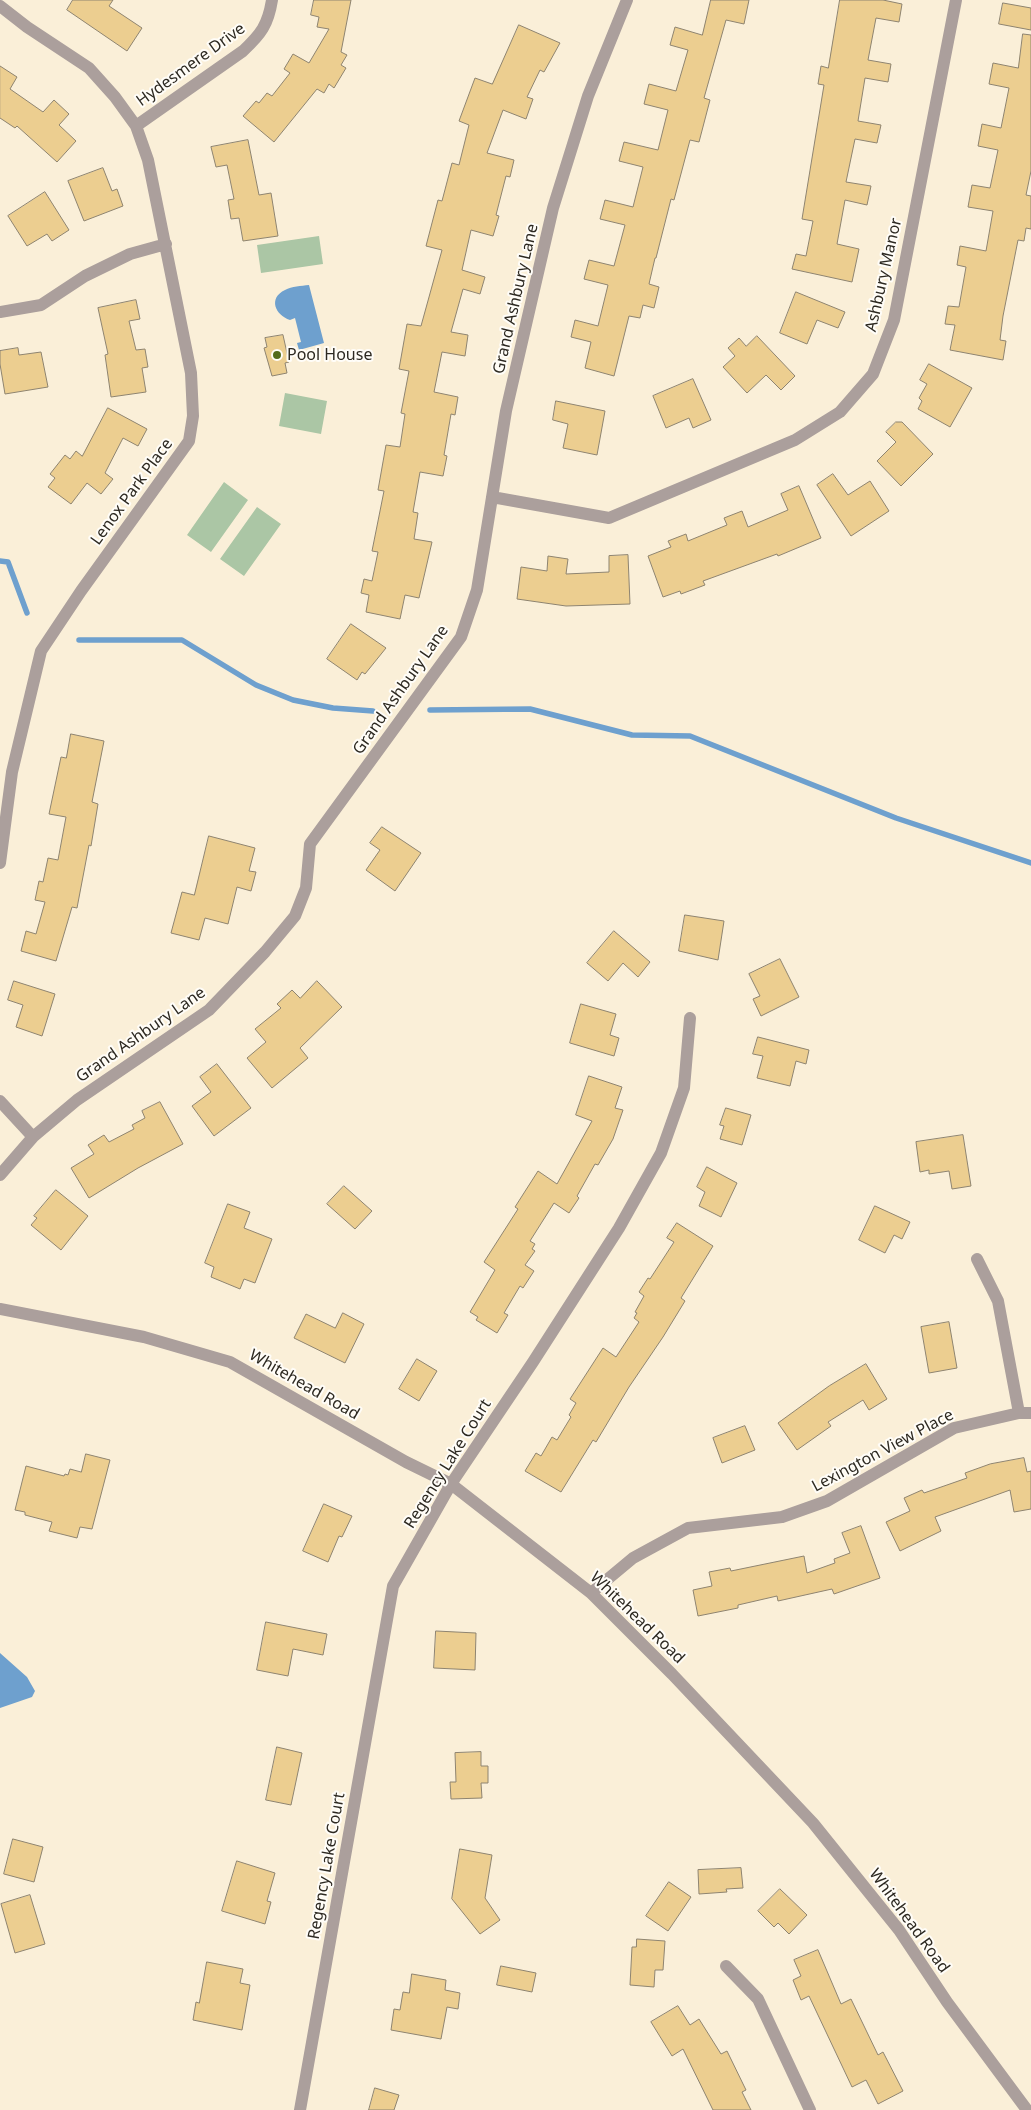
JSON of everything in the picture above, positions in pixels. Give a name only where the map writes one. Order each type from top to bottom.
[{"type":"street","name":"Hydesmere Drive","points":[[136,126],[253,42],[268,19],[272,0]]},
{"type":"street","name":"Grand Ashbury Lane","points":[[0,1175],[34,1137],[77,1100],[209,1010],[265,952],[295,916],[306,888],[310,844],[461,637],[477,590],[506,411],[553,208],[588,96],[627,0]]},
{"type":"street","name":"Ashbury Manor","points":[[492,497],[609,518],[796,440],[840,412],[873,374],[894,320],[956,0]]},
{"type":"street","name":"Lenox Park Place","points":[[0,6],[27,27],[89,68],[115,97],[136,126],[148,160],[192,373],[193,416],[189,441],[87,583],[41,651],[12,772],[0,863]]},
{"type":"street","points":[[0,312],[41,305],[85,276],[130,254],[166,244]]},
{"type":"street","name":"Regency Lake Court","points":[[300,2110],[393,1586],[450,1484],[534,1362],[619,1228],[661,1153],[684,1088],[690,1018]]},
{"type":"street","points":[[0,1101],[34,1137]]},
{"type":"street","points":[[977,1259],[998,1302],[1025,1413]]},
{"type":"street","name":"Whitehead Road","points":[[0,1309],[144,1337],[230,1362],[406,1462],[450,1484],[592,1593],[672,1674],[813,1823],[899,1930],[947,2002],[1026,2110]]},
{"type":"street","name":"Lexington View Place","points":[[592,1593],[633,1558],[688,1528],[782,1518],[826,1501],[954,1428],[1025,1413]]},
{"type":"street","points":[[726,1966],[758,1999],[810,2110]]},
{"type":"green space","points":[[319,236],[323,264],[261,273],[257,245]]},
{"type":"green space","points":[[285,393],[327,401],[321,434],[279,426]]},
{"type":"green space","points":[[224,482],[248,500],[211,552],[187,535]]},
{"type":"green space","points":[[257,507],[281,524],[244,576],[220,559]]},
{"type":"water","points":[[309,285],[324,343],[299,350],[297,343],[301,342],[295,318],[290,320],[280,314],[275,302],[276,297],[285,290]]},
{"type":"water","points":[[0,1653],[27,1677],[35,1691],[32,1697],[0,1708]]},
{"type":"building","points":[[73,0],[113,0],[109,6],[142,28],[127,51],[67,10]]},
{"type":"building","points":[[314,0],[351,0],[341,52],[347,55],[341,65],[346,68],[334,88],[329,84],[324,93],[317,89],[274,142],[243,116],[256,101],[259,103],[267,93],[272,96],[290,73],[284,69],[293,54],[309,63],[329,29],[317,27],[319,17],[311,15]]},
{"type":"building","points":[[711,0],[749,0],[744,24],[726,20],[704,98],[710,100],[699,142],[690,140],[674,200],[671,199],[655,258],[649,284],[659,287],[654,308],[643,305],[640,318],[629,316],[614,376],[585,368],[591,342],[571,337],[575,320],[598,326],[608,285],[584,279],[589,260],[614,266],[625,225],[600,219],[605,200],[633,207],[643,167],[619,161],[624,142],[658,150],[668,110],[644,104],[649,84],[676,91],[688,50],[670,45],[675,27],[702,35]]},
{"type":"building","points":[[840,0],[883,0],[902,4],[899,22],[876,18],[868,60],[891,64],[888,82],[865,78],[858,121],[881,125],[877,143],[855,139],[846,182],[871,186],[867,205],[845,200],[837,244],[859,249],[852,282],[792,269],[796,254],[806,256],[813,221],[802,219],[824,85],[818,84],[821,66],[828,68]]},
{"type":"building","points":[[1003,3],[1031,8],[1031,30],[999,24]]},
{"type":"building","points":[[519,25],[560,43],[544,72],[540,70],[527,97],[533,99],[526,119],[503,110],[487,153],[514,160],[510,177],[506,176],[496,215],[499,216],[493,236],[471,230],[462,270],[485,277],[480,294],[463,289],[451,332],[468,335],[465,356],[442,352],[434,392],[458,397],[455,415],[451,414],[444,455],[447,456],[443,476],[420,472],[413,512],[418,513],[414,539],[432,542],[419,598],[405,595],[400,619],[366,612],[369,595],[361,593],[364,579],[372,581],[378,552],[372,551],[384,491],[378,490],[386,445],[400,447],[405,414],[401,413],[409,371],[399,369],[407,324],[421,326],[442,250],[426,246],[438,200],[442,201],[452,163],[459,165],[469,125],[459,121],[475,78],[492,84]]},
{"type":"building","points":[[1023,34],[1031,35],[1031,171],[1026,195],[1031,196],[1031,229],[1026,228],[1024,241],[1018,240],[1000,340],[1006,341],[1003,360],[950,350],[955,325],[945,324],[948,306],[959,307],[966,267],[957,265],[960,246],[986,251],[993,211],[968,207],[972,185],[990,188],[998,150],[978,146],[982,124],[1001,128],[1009,88],[989,84],[993,63],[1018,68]]},
{"type":"building","points":[[0,66],[17,77],[10,89],[43,112],[54,100],[69,114],[59,125],[76,141],[57,162],[17,126],[15,128],[0,118]]},
{"type":"building","points":[[248,140],[259,195],[271,193],[278,236],[243,241],[239,218],[231,219],[228,200],[234,199],[227,165],[216,167],[211,147]]},
{"type":"building","points":[[103,168],[112,191],[117,189],[123,206],[84,221],[68,181]]},
{"type":"building","points":[[45,192],[69,230],[52,241],[47,234],[27,246],[8,216]]},
{"type":"building","points":[[796,292],[845,312],[838,328],[817,320],[807,344],[780,333]]},
{"type":"building","points":[[136,300],[140,319],[129,321],[136,350],[145,349],[148,367],[142,368],[146,392],[111,397],[105,355],[108,354],[98,308]]},
{"type":"building","name":"Pool House","points":[[283,335],[289,362],[285,363],[287,373],[272,376],[264,348],[267,347],[265,338]]},
{"type":"building","points":[[757,336],[795,376],[781,390],[766,375],[747,393],[723,367],[735,356],[728,348],[739,338],[746,346]]},
{"type":"building","points":[[18,348],[19,355],[41,352],[48,387],[5,394],[0,364],[0,351]]},
{"type":"building","points":[[929,364],[972,388],[950,427],[918,409],[922,401],[919,398],[927,384],[920,380]]},
{"type":"building","points":[[693,379],[711,420],[693,428],[689,418],[666,428],[653,396]]},
{"type":"building","points":[[556,401],[605,411],[597,455],[563,448],[568,424],[553,420]]},
{"type":"building","points":[[108,408],[147,429],[138,446],[123,438],[105,473],[113,479],[101,494],[87,483],[71,504],[48,487],[55,478],[50,474],[65,455],[70,459],[76,451],[82,456]]},
{"type":"building","points":[[896,422],[902,422],[933,454],[901,486],[877,461],[896,442],[886,432]]},
{"type":"building","points":[[833,474],[848,495],[870,481],[889,511],[851,536],[817,485]]},
{"type":"building","points":[[799,486],[821,538],[778,556],[777,554],[703,581],[705,585],[681,594],[680,591],[663,597],[648,556],[671,547],[668,541],[686,534],[688,541],[727,525],[724,518],[742,511],[748,527],[788,510],[781,494]]},
{"type":"building","points":[[628,555],[630,604],[566,606],[517,599],[521,567],[547,571],[548,556],[568,559],[566,574],[609,572],[609,556]]},
{"type":"building","points":[[351,624],[386,648],[365,674],[362,672],[357,680],[327,659]]},
{"type":"building","points":[[71,734],[104,741],[92,802],[98,804],[91,846],[89,845],[77,908],[72,907],[56,961],[21,951],[26,931],[36,934],[45,902],[35,900],[39,881],[43,882],[48,858],[58,860],[66,817],[49,814],[61,757],[66,758]]},
{"type":"building","points":[[382,827],[421,853],[395,891],[366,870],[380,850],[370,843]]},
{"type":"building","points":[[209,836],[255,848],[249,871],[256,872],[251,891],[237,887],[228,924],[205,918],[199,940],[171,933],[182,892],[194,895]]},
{"type":"building","points":[[685,915],[724,921],[718,960],[679,951]]},
{"type":"building","points":[[614,931],[650,962],[638,977],[623,963],[608,981],[587,963]]},
{"type":"building","points":[[780,959],[799,997],[761,1016],[753,999],[760,996],[749,974]]},
{"type":"building","points":[[14,981],[55,994],[42,1036],[16,1027],[23,1005],[8,1000]]},
{"type":"building","points":[[317,981],[342,1007],[300,1048],[308,1058],[272,1088],[247,1058],[266,1042],[255,1029],[281,1008],[277,1004],[292,990],[300,998]]},
{"type":"building","points":[[581,1004],[616,1014],[610,1035],[619,1038],[614,1056],[570,1043]]},
{"type":"building","points":[[758,1037],[809,1050],[806,1064],[796,1061],[790,1086],[757,1078],[763,1056],[753,1054]]},
{"type":"building","points":[[217,1064],[251,1108],[214,1136],[192,1106],[211,1092],[200,1077]]},
{"type":"building","points":[[589,1076],[622,1087],[615,1108],[623,1110],[613,1139],[598,1165],[595,1164],[577,1196],[579,1198],[569,1213],[554,1203],[530,1241],[535,1244],[532,1249],[535,1251],[525,1265],[534,1271],[523,1288],[520,1286],[504,1313],[508,1315],[497,1333],[476,1320],[478,1317],[470,1312],[495,1270],[484,1262],[518,1209],[515,1207],[538,1171],[557,1184],[592,1121],[576,1115]]},
{"type":"building","points":[[160,1102],[183,1144],[138,1168],[89,1198],[71,1168],[94,1154],[88,1145],[104,1135],[109,1142],[134,1129],[132,1125],[145,1118],[142,1111]]},
{"type":"building","points":[[726,1108],[751,1115],[742,1145],[720,1139],[724,1126],[720,1125]]},
{"type":"building","points":[[963,1135],[971,1186],[952,1189],[949,1171],[929,1174],[929,1170],[920,1172],[916,1142]]},
{"type":"building","points":[[707,1167],[737,1183],[721,1217],[699,1206],[705,1192],[697,1187]]},
{"type":"building","points":[[344,1186],[372,1211],[355,1229],[327,1204]]},
{"type":"building","points":[[56,1190],[88,1216],[61,1250],[31,1225],[37,1218],[34,1216]]},
{"type":"building","points":[[228,1204],[250,1212],[244,1228],[272,1239],[255,1283],[244,1279],[240,1289],[211,1277],[214,1267],[205,1263]]},
{"type":"building","points":[[875,1206],[910,1222],[902,1239],[894,1235],[885,1253],[859,1240]]},
{"type":"building","points":[[677,1223],[713,1246],[681,1298],[685,1301],[663,1337],[629,1387],[596,1442],[593,1440],[561,1492],[525,1471],[536,1453],[541,1456],[552,1437],[557,1440],[571,1417],[569,1415],[576,1403],[570,1399],[603,1348],[616,1357],[639,1322],[634,1318],[637,1313],[635,1312],[644,1296],[639,1292],[648,1278],[650,1279],[674,1242],[667,1238]]},
{"type":"building","points":[[343,1313],[364,1324],[345,1363],[294,1338],[306,1314],[335,1328]]},
{"type":"building","points":[[949,1322],[957,1368],[929,1373],[921,1327]]},
{"type":"building","points":[[417,1359],[437,1371],[419,1401],[399,1389]]},
{"type":"building","points":[[866,1364],[887,1399],[869,1410],[863,1400],[828,1422],[831,1426],[797,1450],[778,1423],[829,1386]]},
{"type":"building","points":[[745,1426],[755,1450],[722,1463],[713,1438]]},
{"type":"building","points":[[86,1454],[110,1460],[92,1529],[80,1527],[77,1538],[49,1531],[52,1522],[25,1515],[25,1512],[15,1510],[26,1466],[64,1476],[65,1474],[68,1475],[70,1469],[81,1472]]},
{"type":"building","points":[[1024,1458],[1027,1472],[1031,1471],[1031,1509],[1014,1512],[1010,1490],[935,1517],[941,1531],[900,1551],[886,1522],[910,1511],[904,1498],[922,1490],[924,1493],[967,1478],[965,1473],[990,1464]]},
{"type":"building","points":[[324,1504],[352,1516],[342,1537],[339,1536],[328,1562],[303,1551]]},
{"type":"building","points":[[861,1526],[880,1578],[834,1594],[832,1589],[778,1601],[777,1596],[738,1605],[738,1608],[698,1616],[693,1590],[712,1586],[709,1572],[730,1568],[731,1571],[804,1556],[807,1573],[835,1563],[834,1559],[850,1553],[842,1533]]},
{"type":"building","points":[[266,1622],[327,1634],[323,1655],[293,1649],[288,1676],[257,1670]]},
{"type":"building","points":[[436,1631],[476,1633],[475,1670],[434,1668]]},
{"type":"building","points":[[277,1747],[302,1753],[291,1805],[266,1800]]},
{"type":"building","points":[[481,1752],[481,1766],[488,1766],[488,1783],[481,1783],[482,1798],[451,1799],[450,1782],[456,1782],[455,1753]]},
{"type":"building","points":[[13,1839],[43,1847],[34,1882],[4,1874]]},
{"type":"building","points":[[460,1849],[492,1855],[485,1898],[500,1920],[480,1934],[452,1899]]},
{"type":"building","points":[[237,1861],[275,1873],[267,1901],[271,1902],[265,1924],[222,1911]]},
{"type":"building","points":[[741,1868],[743,1888],[726,1889],[727,1892],[699,1894],[698,1870]]},
{"type":"building","points":[[669,1882],[691,1897],[668,1931],[646,1916]]},
{"type":"building","points":[[780,1889],[807,1915],[789,1934],[778,1923],[774,1927],[758,1911]]},
{"type":"building","points":[[30,1895],[45,1944],[15,1953],[1,1904]]},
{"type":"building","points":[[637,1939],[665,1941],[663,1970],[655,1970],[654,1987],[630,1985],[632,1947],[636,1947]]},
{"type":"building","points":[[818,1950],[841,2004],[851,1999],[878,2055],[883,2052],[903,2091],[878,2104],[866,2080],[852,2087],[809,1996],[801,2000],[793,1980],[801,1976],[794,1960]]},
{"type":"building","points":[[207,1962],[243,1969],[240,1983],[250,1985],[242,2030],[193,2020],[196,2002],[199,2003]]},
{"type":"building","points":[[501,1966],[536,1973],[532,1992],[497,1985]]},
{"type":"building","points":[[412,1974],[446,1980],[445,1990],[460,1993],[458,2009],[447,2007],[441,2039],[391,2030],[394,2009],[400,2010],[403,1992],[409,1993]]},
{"type":"building","points":[[678,2006],[690,2025],[699,2019],[721,2054],[727,2051],[746,2090],[742,2092],[751,2110],[713,2110],[683,2049],[672,2056],[651,2022]]},
{"type":"building","points":[[375,2088],[399,2095],[394,2110],[369,2110]]},
{"type":"waterway","points":[[0,561],[8,562],[27,613]]},
{"type":"waterway","points":[[79,640],[182,640],[256,685],[293,700],[333,708],[373,711]]},
{"type":"waterway","points":[[430,710],[530,709],[632,735],[690,736],[896,818],[1031,863]]},
{"type":"place","name":"Pool House","points":[[277,355]]}]
